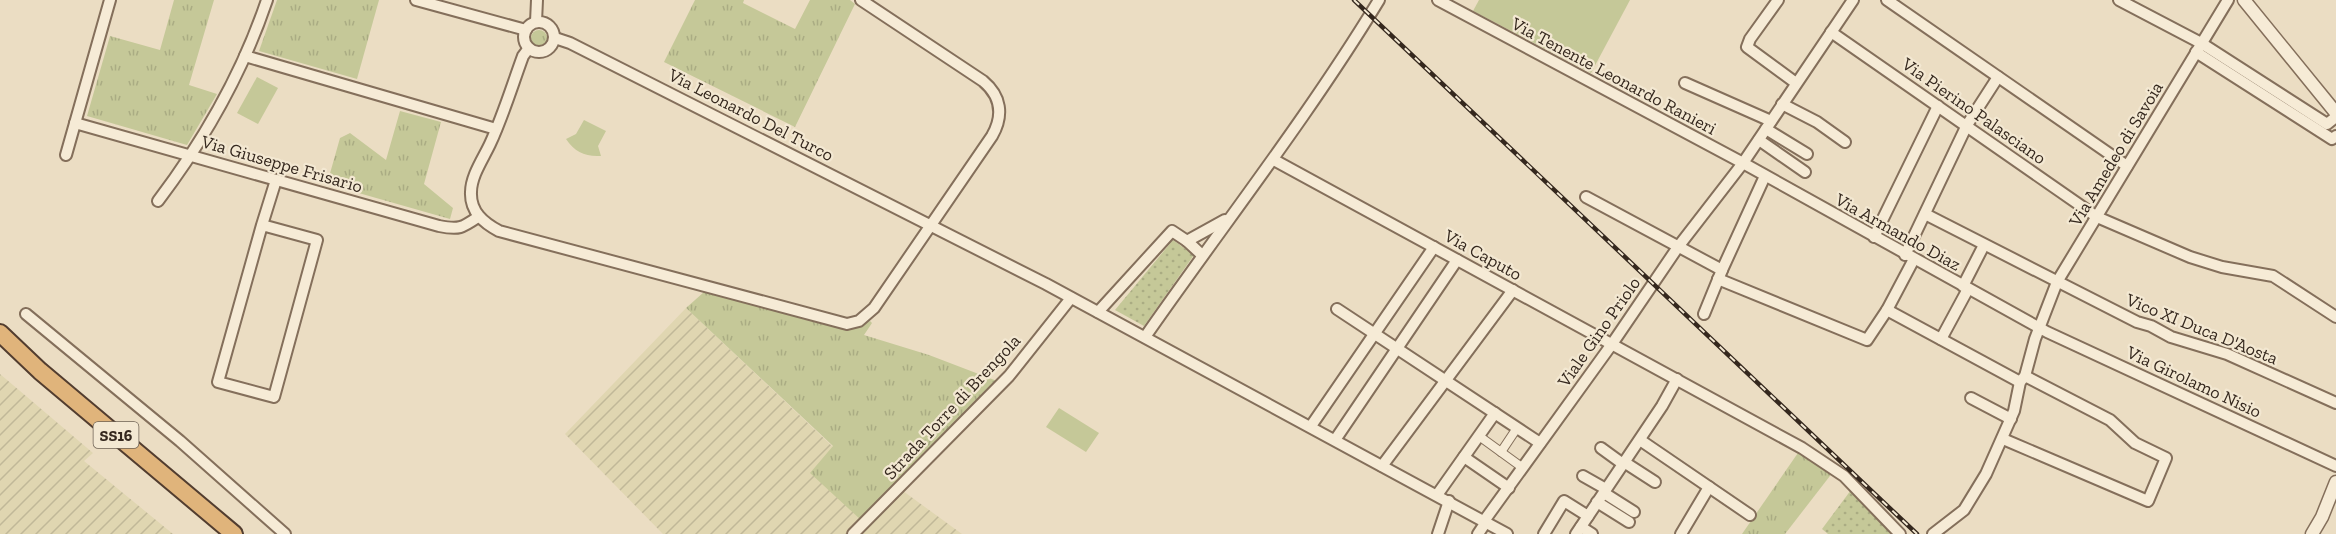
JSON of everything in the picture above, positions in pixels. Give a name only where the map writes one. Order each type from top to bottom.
[{"type":"highway","name":"SS16","points":[[0,333],[40,371],[234,534]]},
{"type":"highway","name":"SS16","points":[[0,348],[32,378],[216,534]]},
{"type":"street","points":[[66,155],[110,0]]},
{"type":"street","points":[[158,201],[191,156],[216,116],[245,56],[267,0]]},
{"type":"street","points":[[416,0],[526,30]]},
{"type":"street","points":[[536,22],[547,24],[553,30],[555,38],[544,52],[536,52],[529,48],[524,40],[526,30],[536,22],[537,0]]},
{"type":"street","points":[[529,48],[523,56],[496,129],[474,178],[471,192],[478,217],[487,225],[499,231],[847,324],[859,321],[874,308],[996,130],[1000,108],[997,97],[982,81],[861,0]]},
{"type":"street","points":[[1145,337],[1230,216],[1274,160],[1379,0]]},
{"type":"street","name":"Via Tenente Leonardo Ranieri","points":[[1438,0],[1743,163]]},
{"type":"street","points":[[1778,0],[1750,39],[1748,47],[1796,83]]},
{"type":"street","name":"Viale Gino Priolo","points":[[1478,534],[1678,247],[1743,163],[1853,0]]},
{"type":"street","points":[[1887,0],[2127,166]]},
{"type":"street","points":[[2119,0],[2327,124],[2336,115],[2244,0]]},
{"type":"street","name":"Via Amedeo di Savoia","points":[[1933,534],[1964,510],[1986,474],[2011,419],[2039,327],[2057,282],[2228,0]]},
{"type":"street","name":"Via Pierino Palasciano","points":[[1831,32],[2097,217],[2190,257],[2222,267],[2273,276],[2336,317]]},
{"type":"street","name":"Via Leonardo Del Turco","points":[[555,38],[580,48],[1098,312],[1507,534]]},
{"type":"street","points":[[2199,48],[2332,139],[2336,136]]},
{"type":"street","points":[[245,56],[496,129]]},
{"type":"street","points":[[1586,197],[1678,247],[1722,277],[1867,340],[1887,310],[1910,257],[1924,214],[1967,125],[1998,77]]},
{"type":"street","points":[[1685,83],[1769,125],[1807,154]]},
{"type":"street","points":[[1782,104],[1817,122],[1845,142]]},
{"type":"street","points":[[1874,237],[1938,106]]},
{"type":"street","name":"Via Giuseppe Frisario","points":[[75,123],[455,230],[466,226],[478,217]]},
{"type":"street","points":[[1759,140],[1805,172]]},
{"type":"street","name":"Via Caputo","points":[[1274,160],[1677,379],[1828,464],[1844,476],[1900,534]]},
{"type":"street","name":"Via Armando Diaz","points":[[1743,163],[2039,327]]},
{"type":"street","points":[[1704,314],[1765,176]]},
{"type":"street","points":[[262,225],[317,240],[274,397],[218,382],[262,225],[276,180]]},
{"type":"street","name":"Vico XI Duca D'Aosta","points":[[1924,214],[2171,337],[2227,354],[2336,403]]},
{"type":"street","points":[[1187,241],[1230,216]]},
{"type":"street","points":[[1098,312],[1172,231],[1202,255]]},
{"type":"street","points":[[1941,339],[1984,245]]},
{"type":"street","points":[[1311,426],[1434,247]]},
{"type":"street","points":[[1335,440],[1457,260]]},
{"type":"street","points":[[1382,466],[1513,290]]},
{"type":"street","name":"Strada Torre di Brengola","points":[[853,534],[1009,376],[1071,298]]},
{"type":"street","points":[[1337,309],[1540,443]]},
{"type":"street","points":[[1887,310],[1941,339],[2110,420],[2135,443],[2166,458],[2148,501],[2003,439]]},
{"type":"street","points":[[26,314],[180,441],[285,534]]},
{"type":"street","name":"Via Girolamo Nisio","points":[[2039,327],[2336,466]]},
{"type":"street","points":[[1592,534],[1579,530],[1640,440],[1677,379]]},
{"type":"street","points":[[1971,398],[2011,419]]},
{"type":"street","points":[[1437,495],[1495,414]]},
{"type":"street","points":[[1501,452],[1517,428]]},
{"type":"street","points":[[1479,436],[1523,468]]},
{"type":"street","points":[[1640,440],[1750,515]]},
{"type":"street","points":[[1601,448],[1655,482]]},
{"type":"street","points":[[1464,457],[1509,488]]},
{"type":"street","points":[[1583,477],[1605,491],[1631,517],[1597,502]]},
{"type":"street","points":[[2312,534],[2322,517],[2336,482]]},
{"type":"street","points":[[1681,534],[1709,488]]},
{"type":"street","points":[[1438,534],[1449,501]]},
{"type":"street","points":[[1544,534],[1564,501],[1588,516]]},
{"type":"shaded area","points":[[686,308],[833,447],[861,520],[847,534],[663,534],[565,434]]},
{"type":"shaded area","points":[[0,374],[93,453],[84,461],[173,534],[0,534]]},
{"type":"shaded area","points":[[903,491],[962,534],[862,534]]},
{"type":"green space","points":[[174,0],[214,0],[189,85],[217,94],[187,145],[87,116],[110,36],[160,50]]},
{"type":"green space","points":[[277,0],[379,0],[357,79],[259,51]]},
{"type":"green space","points":[[695,0],[744,0],[743,3],[795,29],[810,0],[850,0],[855,4],[795,127],[664,62]]},
{"type":"green space","points":[[1479,0],[1630,0],[1591,73],[1473,11]]},
{"type":"green space","points":[[536,30],[542,30],[547,38],[545,44],[536,46],[531,41],[531,35]]},
{"type":"green space","points":[[257,77],[278,88],[258,124],[237,113]]},
{"type":"green space","points":[[400,111],[441,122],[424,184],[453,208],[450,219],[327,184],[340,138],[350,133],[386,160]]},
{"type":"green space","points":[[584,120],[606,131],[598,146],[601,156],[581,153],[566,139],[576,134]]},
{"type":"green space","points":[[1173,240],[1194,255],[1144,326],[1115,310]]},
{"type":"green space","points":[[704,292],[839,328],[857,327],[870,321],[872,323],[864,335],[929,355],[997,381],[861,520],[810,473],[833,446],[686,308]]},
{"type":"green space","points":[[1059,408],[1099,433],[1086,452],[1046,427]]},
{"type":"green space","points":[[1800,450],[1833,472],[1785,534],[1742,534]]},
{"type":"green space","points":[[1851,490],[1895,534],[1828,534],[1822,529]]},
{"type":"railway","points":[[1354,0],[1917,534]]}]
